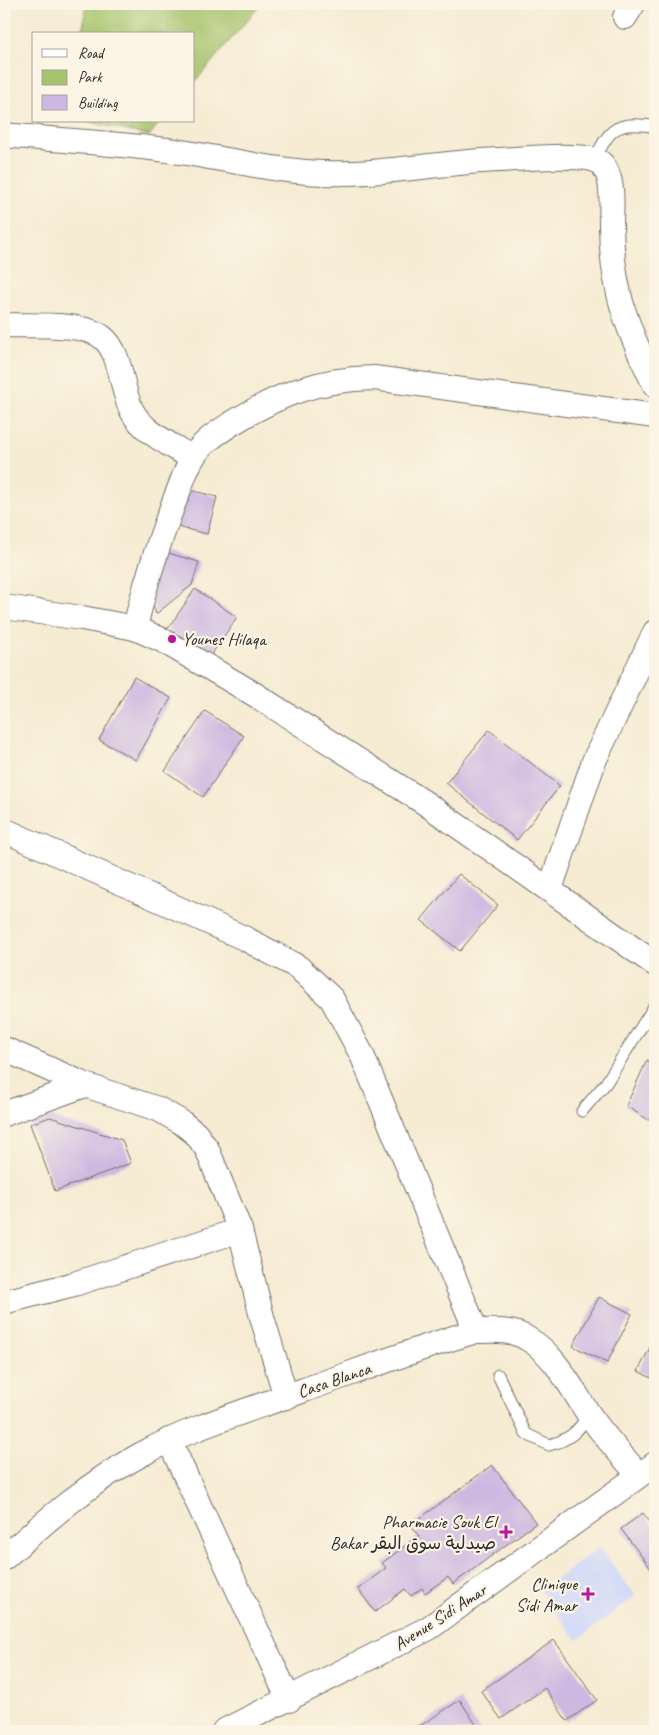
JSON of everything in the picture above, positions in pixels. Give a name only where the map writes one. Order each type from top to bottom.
[{"type":"street","points":[[4,135],[167,150],[291,170],[324,173],[377,171],[494,160],[595,159],[602,163],[609,181],[612,256],[617,292],[630,332],[655,385]]},
{"type":"street","points":[[4,325],[84,329],[102,337],[110,347],[116,360],[132,411],[144,426],[192,458]]},
{"type":"street","points":[[135,628],[158,543],[192,458],[211,436],[267,402],[294,391],[351,378],[403,381],[655,416]]},
{"type":"street","points":[[4,607],[135,628],[162,640],[254,694],[425,803],[655,964]]},
{"type":"street","points":[[550,889],[594,761],[655,632]]},
{"type":"street","points":[[4,830],[246,939],[298,967],[326,993],[346,1022],[362,1055],[476,1331]]},
{"type":"street","points":[[4,1049],[85,1085],[158,1109],[181,1122],[196,1134],[210,1155],[240,1230],[262,1318],[286,1397]]},
{"type":"street","points":[[4,1114],[85,1085]]},
{"type":"street","points":[[4,1302],[74,1284],[240,1230]]},
{"type":"street","name":"Casa Blanca","points":[[4,1558],[54,1514],[93,1485],[141,1454],[169,1440],[476,1331],[500,1331],[528,1338],[557,1367],[588,1414],[647,1470]]},
{"type":"street","points":[[169,1440],[289,1700]]},
{"type":"street","name":"Avenue Sidi Amar","points":[[224,1731],[429,1628],[647,1470]]},
{"type":"lane","points":[[595,159],[606,138],[618,126],[632,124],[655,128]]},
{"type":"lane","points":[[582,1111],[606,1083],[655,1006]]},
{"type":"lane","points":[[498,1374],[526,1434],[549,1446],[563,1442],[578,1431],[588,1414]]},
{"type":"shaded area","name":"Clinique Sidi Amar","points":[[599,1547],[636,1596],[577,1640],[540,1591]]},
{"type":"green space","points":[[85,4],[261,4],[195,82],[195,32],[83,32]]},
{"type":"green space","points":[[89,122],[160,122],[149,136]]},
{"type":"building","points":[[183,488],[217,497],[207,534],[173,526]]},
{"type":"building","points":[[158,550],[199,562],[192,585],[156,614],[147,583]]},
{"type":"building","points":[[195,589],[237,617],[209,658],[167,630]]},
{"type":"building","points":[[134,677],[171,698],[136,760],[99,740]]},
{"type":"building","points":[[205,711],[244,736],[203,797],[165,771]]},
{"type":"building","points":[[489,730],[560,786],[517,840],[446,783]]},
{"type":"building","points":[[459,874],[498,905],[460,951],[421,920]]},
{"type":"building","points":[[647,1060],[655,1065],[655,1124],[626,1106]]},
{"type":"building","points":[[50,1117],[122,1140],[131,1163],[55,1191],[30,1124]]},
{"type":"building","points":[[599,1297],[632,1314],[607,1363],[573,1346]]},
{"type":"building","points":[[655,1338],[655,1380],[638,1371]]},
{"type":"building","points":[[492,1465],[536,1523],[453,1584],[448,1577],[425,1593],[422,1588],[411,1596],[405,1589],[375,1612],[358,1589],[386,1568],[382,1563],[419,1536],[411,1525]]},
{"type":"building","points":[[643,1513],[655,1529],[655,1574],[621,1529]]},
{"type":"building","points":[[554,1640],[597,1700],[567,1721],[545,1688],[501,1719],[481,1691]]},
{"type":"building","points":[[460,1700],[480,1731],[412,1731]]},
{"type":"place","name":"Younes Hilaqa","points":[[172,639]]},
{"type":"place","name":"Pharmacie Souk El Bakar صيدلية سوق البقر","points":[[506,1532]]},
{"type":"place","name":"Clinique Sidi Amar","points":[[588,1594]]}]
